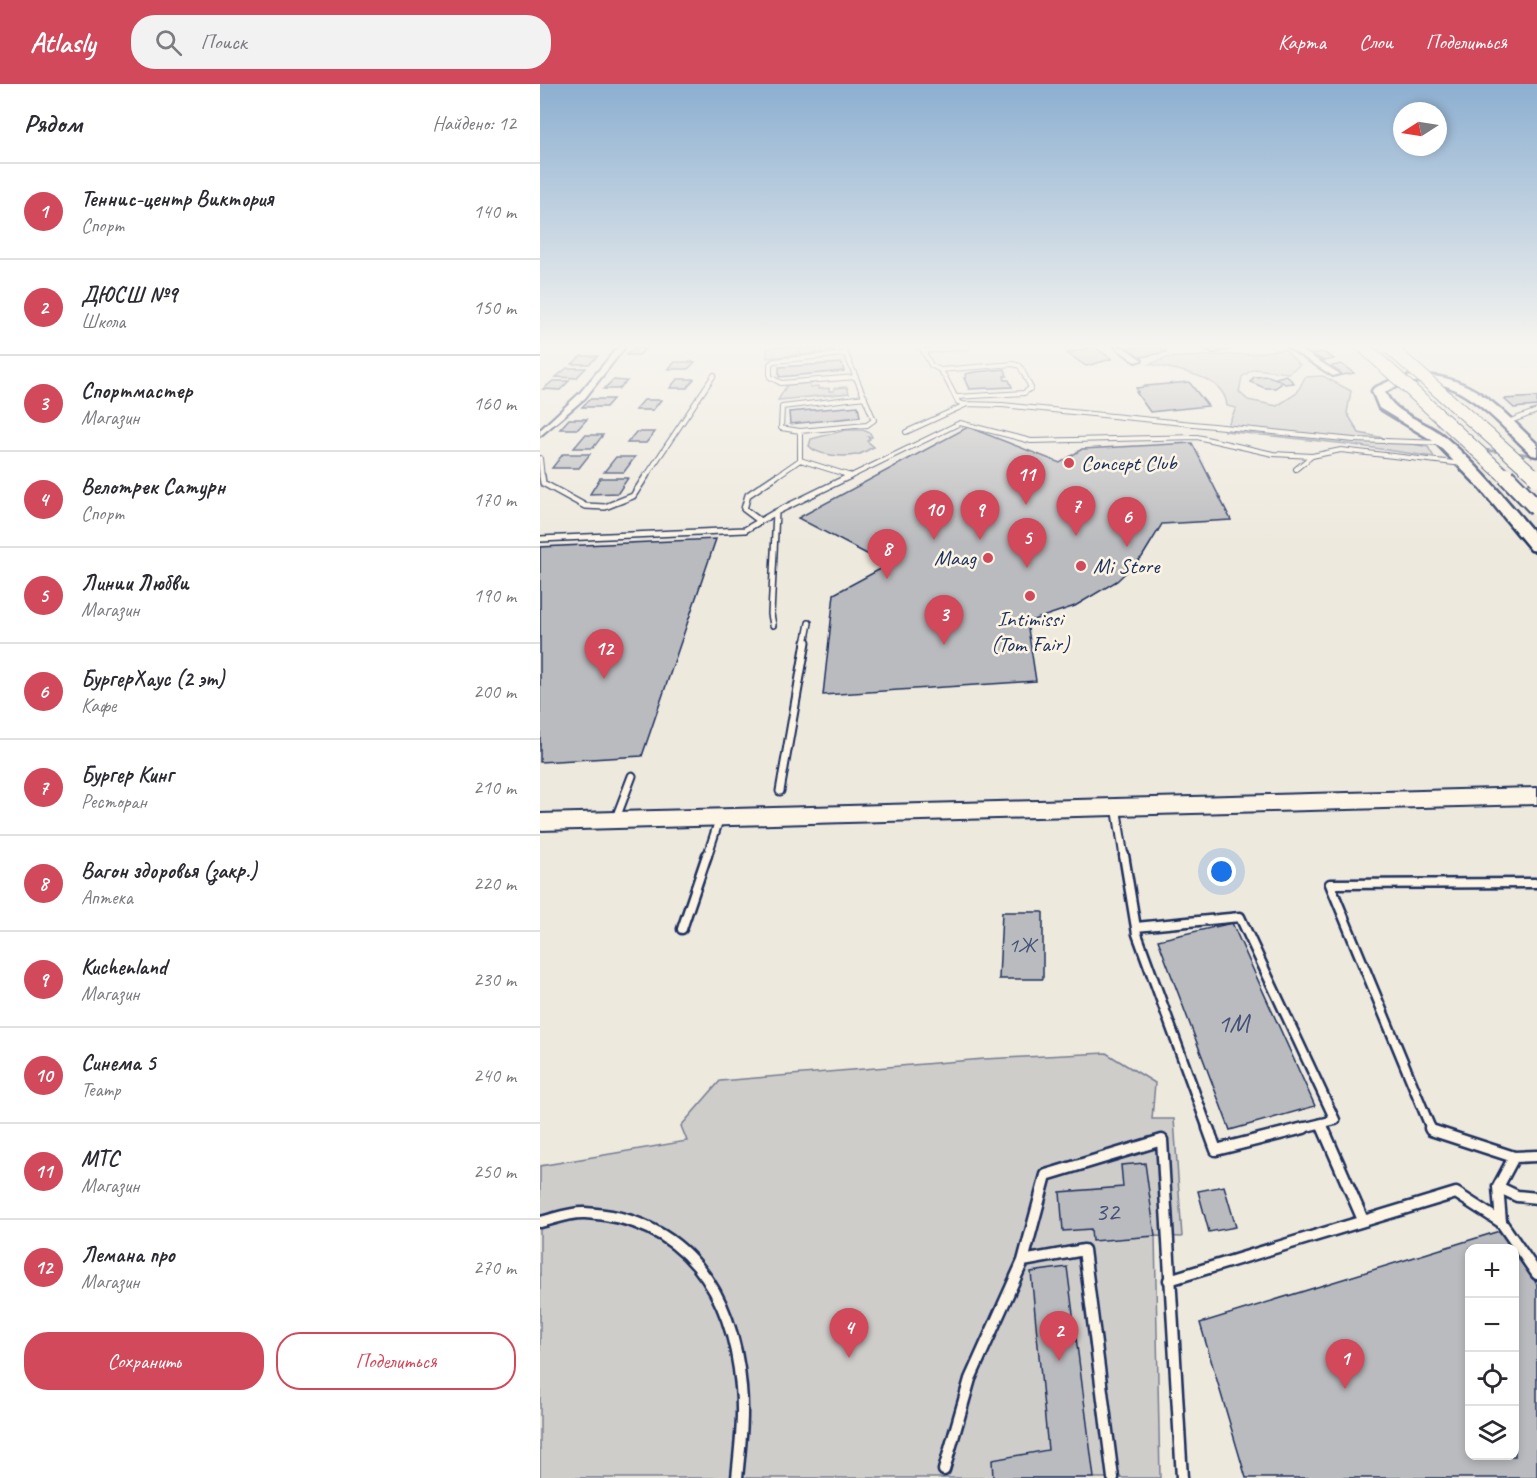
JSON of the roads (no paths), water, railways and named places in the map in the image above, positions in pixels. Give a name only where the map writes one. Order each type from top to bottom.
[{"type":"main road","points":[[1395,412],[1443,443],[1465,464],[1537,546]]},
{"type":"main road","points":[[1437,412],[1485,455],[1537,508]]},
{"type":"main road","points":[[1464,412],[1537,478]]},
{"type":"main road","points":[[1492,412],[1535,450]]},
{"type":"street","points":[[540,434],[564,412]]},
{"type":"street","points":[[540,822],[1537,795]]},
{"type":"lane","points":[[540,458],[543,483],[585,506],[605,507],[633,496],[689,412]]},
{"type":"lane","points":[[780,412],[781,428],[800,432],[870,424],[874,420],[871,412]]},
{"type":"lane","points":[[906,432],[950,412]]},
{"type":"lane","points":[[1073,412],[1354,440],[1443,443]]},
{"type":"lane","points":[[1505,423],[1534,412]]},
{"type":"lane","points":[[540,539],[745,530],[776,512],[960,423],[1031,441],[1197,437],[1273,454],[1312,456],[1341,450],[1465,464]]},
{"type":"lane","points":[[800,432],[800,460]]},
{"type":"lane","points":[[1296,469],[1312,456]]},
{"type":"lane","points":[[800,460],[851,476]]},
{"type":"lane","points":[[760,521],[744,509],[748,495],[800,460]]},
{"type":"lane","points":[[774,625],[771,614],[776,512]]},
{"type":"lane","points":[[780,791],[809,623]]},
{"type":"lane","points":[[615,820],[632,776]]},
{"type":"lane","points":[[1116,806],[1136,927],[1216,1150],[1335,1119],[1240,917],[1136,927]]},
{"type":"lane","points":[[682,929],[720,817]]},
{"type":"lane","points":[[1537,883],[1330,884],[1431,1130],[1514,1156],[1537,1156]]},
{"type":"lane","points":[[1321,1123],[1363,1220]]},
{"type":"lane","points":[[944,1470],[970,1379],[1023,1261],[1046,1175],[1162,1140],[1170,1236],[1169,1280],[1182,1478]]},
{"type":"lane","points":[[1501,1221],[1498,1187],[1514,1156]]},
{"type":"lane","points":[[1498,1187],[1517,1196],[1537,1198]]},
{"type":"lane","points":[[1169,1280],[1456,1193],[1501,1221],[1537,1274]]},
{"type":"lane","points":[[540,1222],[583,1213],[633,1219],[670,1236],[708,1275],[730,1322],[743,1387],[741,1451],[737,1478]]},
{"type":"lane","points":[[1023,1261],[1083,1250],[1113,1478]]},
{"type":"waterway","points":[[1481,450],[1504,452]]},
{"type":"waterway","points":[[1514,453],[1533,455]]},
{"type":"place","name":"Concept Club","points":[[1069,463]]},
{"type":"place","name":"МТС","points":[[1026,505]]},
{"type":"place","name":"Бургер Кинг","points":[[1076,536]]},
{"type":"place","name":"Синема 5","points":[[934,540]]},
{"type":"place","name":"Kuchenland","points":[[980,540]]},
{"type":"place","name":"БургерХаус (2 эт)","points":[[1127,547]]},
{"type":"place","name":"Maag","points":[[988,558]]},
{"type":"place","name":"Mi Store","points":[[1081,566]]},
{"type":"place","name":"Линии Любви","points":[[1027,568]]},
{"type":"place","name":"Вагон здоровья (закр.)","points":[[887,579]]},
{"type":"place","name":"Intimissi (Tom Fair)","points":[[1030,596]]},
{"type":"place","name":"Спортмастер","points":[[944,645]]},
{"type":"place","name":"Лемана про","points":[[604,679]]},
{"type":"place","name":"Велотрек Сатурн","points":[[849,1358]]},
{"type":"place","name":"ДЮСШ №9","points":[[1059,1361]]},
{"type":"place","name":"Теннис-центр Виктория","points":[[1345,1389]]}]
